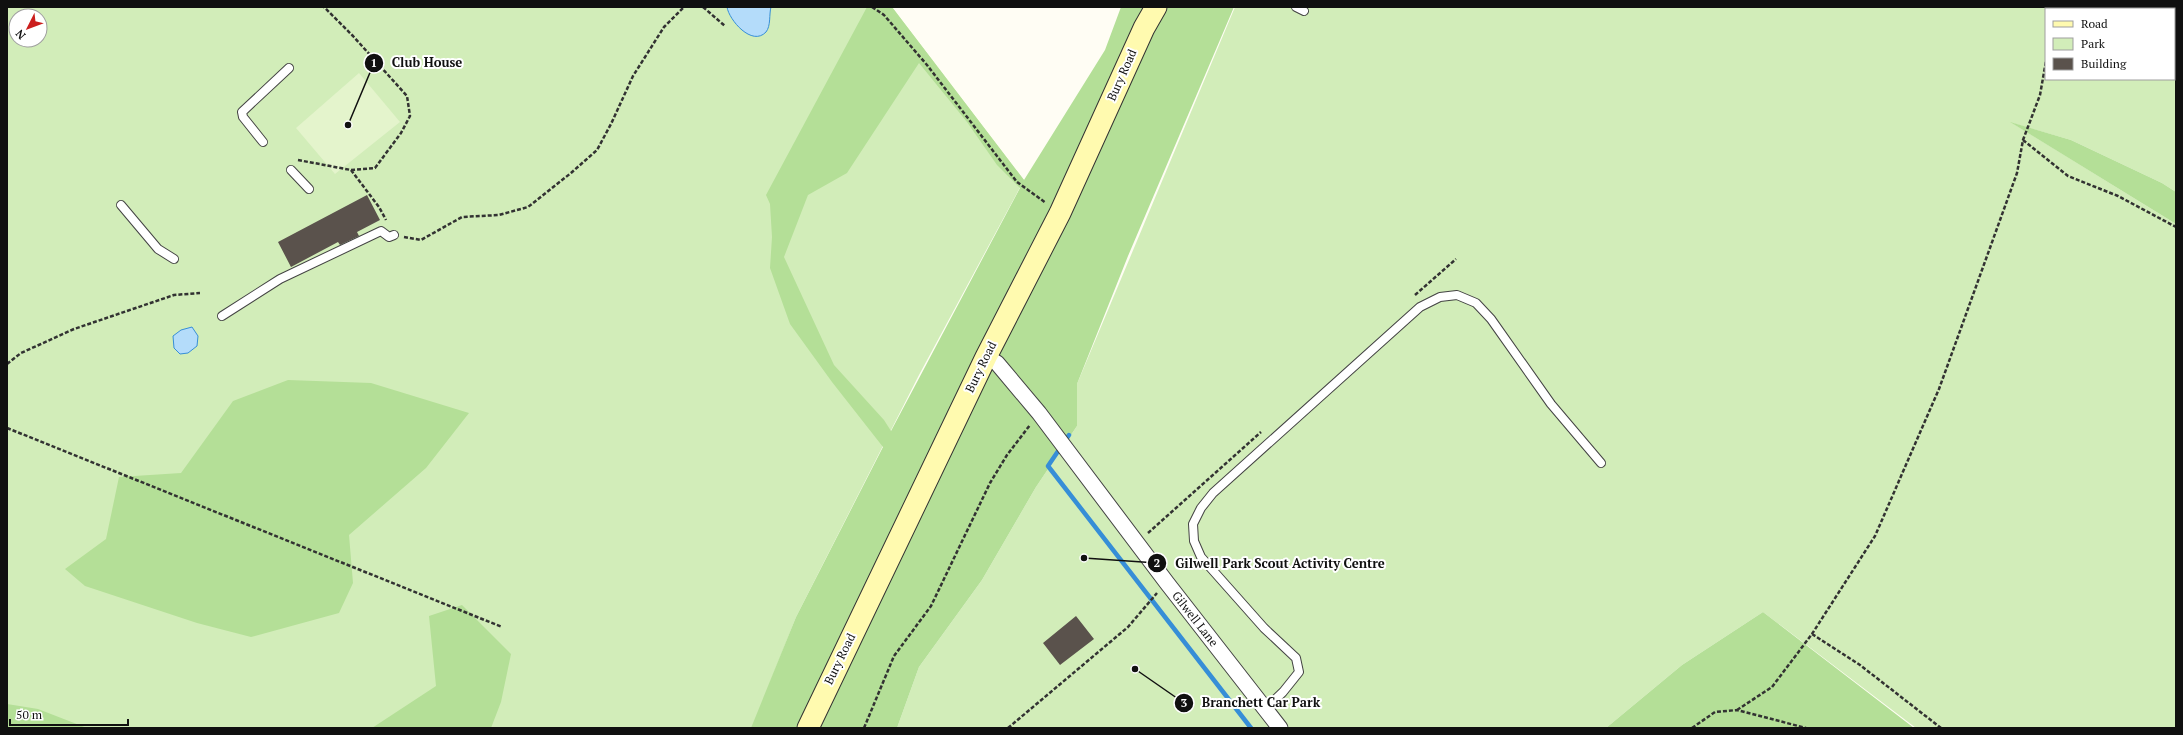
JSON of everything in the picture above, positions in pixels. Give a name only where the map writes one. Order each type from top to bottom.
[{"type":"street","name":"Bury Road","points":[[808,728],[986,356],[1060,213],[1144,28],[1156,7]]},
{"type":"street","name":"Gilwell Lane","points":[[986,356],[997,363],[1039,413],[1167,583],[1280,728]]},
{"type":"lane","points":[[1296,7],[1304,11]]},
{"type":"lane","points":[[263,142],[243,116],[242,112],[289,68]]},
{"type":"lane","points":[[291,170],[309,189]]},
{"type":"lane","points":[[121,206],[158,249],[174,259]]},
{"type":"lane","points":[[222,316],[280,279],[333,253],[381,231],[389,237],[394,235]]},
{"type":"lane","points":[[1265,709],[1283,692],[1299,672],[1296,658],[1264,628],[1201,557],[1194,541],[1193,524],[1201,508],[1213,493],[1420,307],[1440,297],[1457,295],[1476,303],[1491,318],[1550,404],[1601,463]]},
{"type":"path","points":[[297,160],[351,170],[375,168],[401,133],[410,116],[407,96],[353,36],[324,7]]},
{"type":"path","points":[[351,170],[379,207],[394,235],[421,240],[462,217],[499,215],[528,207],[597,150],[611,124],[633,76],[664,27],[684,7]]},
{"type":"path","points":[[703,7],[725,26]]},
{"type":"path","points":[[872,7],[884,15],[927,65],[1017,182],[1060,213]]},
{"type":"path","points":[[1737,710],[1772,687],[1812,634],[1875,536],[1939,389],[2018,173],[2023,140],[2040,95],[2045,68]]},
{"type":"path","points":[[2023,140],[2068,176],[2118,196],[2176,227]]},
{"type":"path","points":[[7,364],[21,352],[74,329],[174,294],[200,293]]},
{"type":"path","points":[[864,728],[894,656],[931,606],[990,484],[1007,455],[1039,413]]},
{"type":"path","points":[[7,428],[502,627]]},
{"type":"path","points":[[1008,728],[1128,627],[1151,599]]},
{"type":"path","points":[[1812,634],[1860,665],[1941,728]]},
{"type":"path","points":[[1692,728],[1715,712],[1737,710],[1806,728]]},
{"type":"green space","points":[[7,7],[892,7],[1024,180],[919,375],[796,617],[752,728],[7,728]]},
{"type":"green space","points":[[867,7],[892,7],[1024,180],[1105,50],[1121,7],[1234,7],[1128,256],[1077,384],[1077,426],[1036,487],[982,580],[919,667],[897,728],[751,728],[796,617],[883,447],[832,382],[790,324],[770,268],[772,237],[770,204],[766,195]],"holes":[[[919,63],[967,122],[997,165],[1020,188],[891,431],[884,420],[834,365],[784,257],[808,195],[847,173]]]},
{"type":"green space","points":[[1235,7],[2176,7],[2176,192],[2162,183],[2071,140],[2012,123],[2176,224],[2176,728],[1916,728],[1763,612],[1682,665],[1606,728],[897,728],[919,667],[982,580],[1036,487],[1077,426],[1077,384]]},
{"type":"green space","points":[[359,73],[400,122],[335,174],[296,128]]},
{"type":"green space","points":[[2010,122],[2071,140],[2162,183],[2176,192],[2176,224]]},
{"type":"green space","points":[[288,380],[371,383],[469,413],[426,468],[349,535],[353,583],[339,613],[251,637],[197,623],[85,586],[65,569],[106,539],[119,477],[181,473],[233,401]]},
{"type":"green space","points":[[462,605],[511,654],[501,702],[491,728],[372,728],[436,686],[429,616]]},
{"type":"green space","points":[[1763,612],[1914,728],[1606,728],[1682,665]]},
{"type":"green space","points":[[7,704],[38,709],[87,728],[7,728]]},
{"type":"water","points":[[727,7],[771,7],[768,29],[760,36],[748,34],[737,25]]},
{"type":"water","points":[[192,327],[198,336],[197,346],[188,353],[180,354],[174,348],[173,336],[181,330]]},
{"type":"building","points":[[367,195],[380,220],[357,232],[359,236],[340,245],[338,242],[291,267],[278,242]]},
{"type":"building","points":[[1076,616],[1094,639],[1060,665],[1043,643]]},
{"type":"waterway","points":[[1069,435],[1048,466],[1251,728]]},
{"type":"place","name":"Club House","points":[[348,125]]},
{"type":"place","name":"Gilwell Park Scout Activity Centre","points":[[1084,558]]},
{"type":"place","name":"Branchett Car Park","points":[[1135,669]]}]
